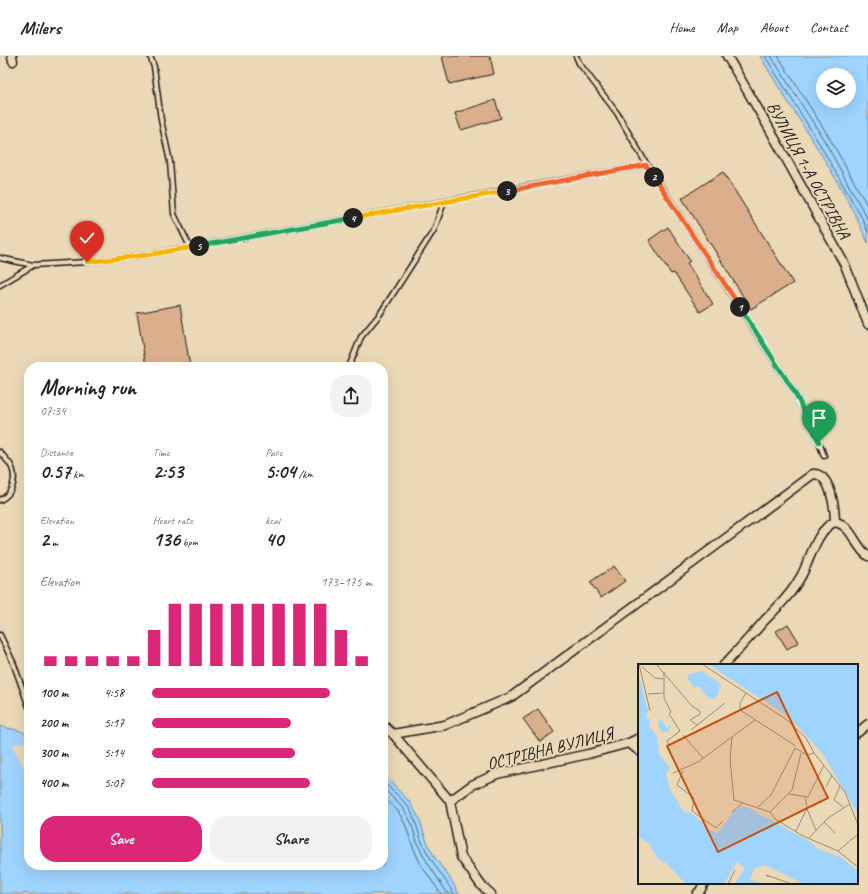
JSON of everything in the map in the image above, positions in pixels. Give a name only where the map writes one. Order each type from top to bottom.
[{"type":"street","name":"ВУЛИЦЯ 1-А ОСТРІВНА","points":[[726,56],[769,128],[845,265],[868,324]]},
{"type":"street","points":[[393,734],[445,725],[511,697],[813,474],[820,474],[825,479],[835,508],[835,522]]},
{"type":"street","points":[[725,664],[783,601],[801,578],[813,550],[826,527],[835,522],[842,524],[846,527],[860,548],[868,556]]},
{"type":"street","points":[[858,732],[868,724]]},
{"type":"street","points":[[388,730],[450,802],[461,857],[481,884],[491,894]]},
{"type":"street","name":"ОСТРІВНА ВУЛИЦЯ","points":[[450,802],[472,785],[497,774],[588,754],[629,743],[638,738]]},
{"type":"street","points":[[629,743],[638,750]]},
{"type":"street","points":[[697,894],[704,884]]},
{"type":"lane","points":[[150,56],[154,67],[161,120],[170,162],[174,214],[190,248]]},
{"type":"lane","points":[[576,56],[579,63],[617,113],[646,165],[795,393],[819,442],[824,456]]},
{"type":"lane","points":[[0,258],[33,265],[87,262],[147,255],[646,165]]},
{"type":"lane","points":[[350,362],[361,336],[380,314],[434,230],[444,202]]},
{"type":"lane","points":[[0,285],[33,265]]},
{"type":"lane","points":[[0,452],[11,466],[14,473],[12,488],[8,494],[0,500]]},
{"type":"lane","points":[[0,635],[13,662],[24,693]]},
{"type":"water","points":[[760,56],[868,56],[868,243],[857,218],[817,148]]},
{"type":"water","points":[[0,726],[24,732],[24,870],[388,870],[388,779],[410,802],[419,818],[427,842],[435,858],[450,878],[459,894],[0,894]]},
{"type":"pier","points":[[24,741],[24,768],[12,745]]},
{"type":"building","points":[[442,56],[490,56],[494,74],[449,84]]},
{"type":"building","points":[[495,100],[501,118],[461,130],[455,113]]},
{"type":"building","points":[[723,172],[793,283],[751,309],[682,198]]},
{"type":"building","points":[[668,227],[690,261],[687,263],[713,304],[700,312],[674,273],[671,274],[649,240]]},
{"type":"building","points":[[180,305],[189,362],[145,362],[137,313]]},
{"type":"building","points":[[614,566],[625,581],[601,598],[590,582]]},
{"type":"building","points":[[788,624],[799,642],[787,649],[776,631]]},
{"type":"building","points":[[538,709],[554,732],[540,742],[523,719]]},
{"type":"route","points":[[87,262],[147,255],[646,165],[795,393],[819,442]]}]
